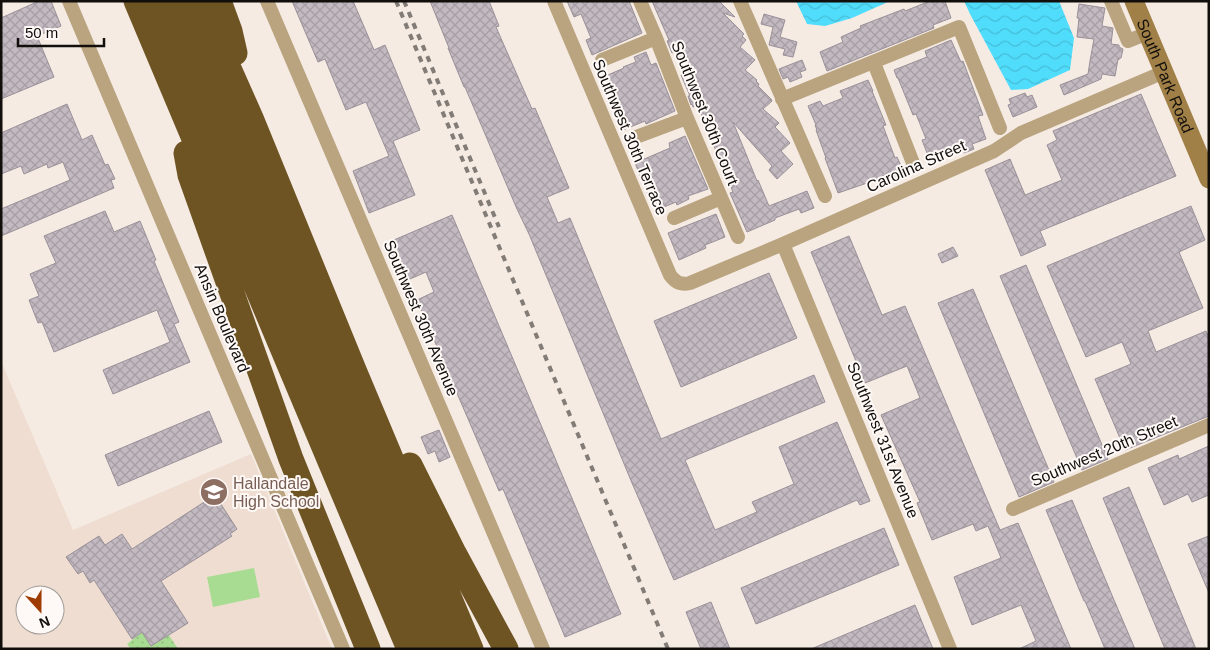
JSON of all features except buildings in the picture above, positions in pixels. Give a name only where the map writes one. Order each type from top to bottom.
[{"type":"highway","points":[[136,1],[409,649]]},
{"type":"highway","points":[[158,1],[430,649]]},
{"type":"highway","points":[[180,1],[452,649]]},
{"type":"highway","points":[[199,1],[251,118],[354,370],[472,649]]},
{"type":"highway","points":[[219,1],[230,31],[251,118]]},
{"type":"highway","points":[[177,98],[190,175],[292,459],[368,649]]},
{"type":"highway","points":[[354,370],[406,456],[454,553],[506,649]]},
{"type":"street","name":"Ansin Boulevard","points":[[69,1],[343,649]]},
{"type":"street","name":"Southwest 30th Avenue","points":[[267,1],[543,649]]},
{"type":"street","name":"Southwest 30th Terrace","points":[[554,1],[670,275],[678,283]]},
{"type":"street","name":"Southwest 30th Court","points":[[640,1],[720,198],[738,237]]},
{"type":"street","points":[[740,1],[825,196]]},
{"type":"street","points":[[1110,1],[1128,41],[1148,33]]},
{"type":"street","name":"South Park Road","points":[[1134,1],[1209,179]]},
{"type":"street","points":[[782,99],[959,27],[1000,128]]},
{"type":"street","points":[[602,60],[656,38]]},
{"type":"street","points":[[874,63],[913,163]]},
{"type":"street","name":"Carolina Street","points":[[678,283],[690,283],[783,244],[994,151],[1021,133],[1164,72]]},
{"type":"street","points":[[636,137],[687,118]]},
{"type":"street","points":[[674,218],[720,198]]},
{"type":"street","name":"Southwest 31st Avenue","points":[[783,244],[950,649]]},
{"type":"street","name":"Southwest 20th Street","points":[[1013,509],[1209,425]]},
{"type":"shaded area","name":"Hallandale High School","points":[[1,361],[73,530],[251,454],[332,649],[1,649]]},
{"type":"green space","points":[[254,568],[260,597],[213,607],[207,577]]},
{"type":"green space","points":[[142,632],[151,646],[169,635],[178,649],[131,649],[127,644]]},
{"type":"water","points":[[796,1],[890,1],[852,18],[825,26],[807,24]]},
{"type":"water","points":[[964,1],[1059,1],[1074,38],[1070,70],[1028,89],[1011,90]]},
{"type":"railway","points":[[396,1],[668,649]]},
{"type":"railway","points":[[404,1],[499,227]]},
{"type":"place","name":"Hallandale High School","points":[[214,492]]}]
